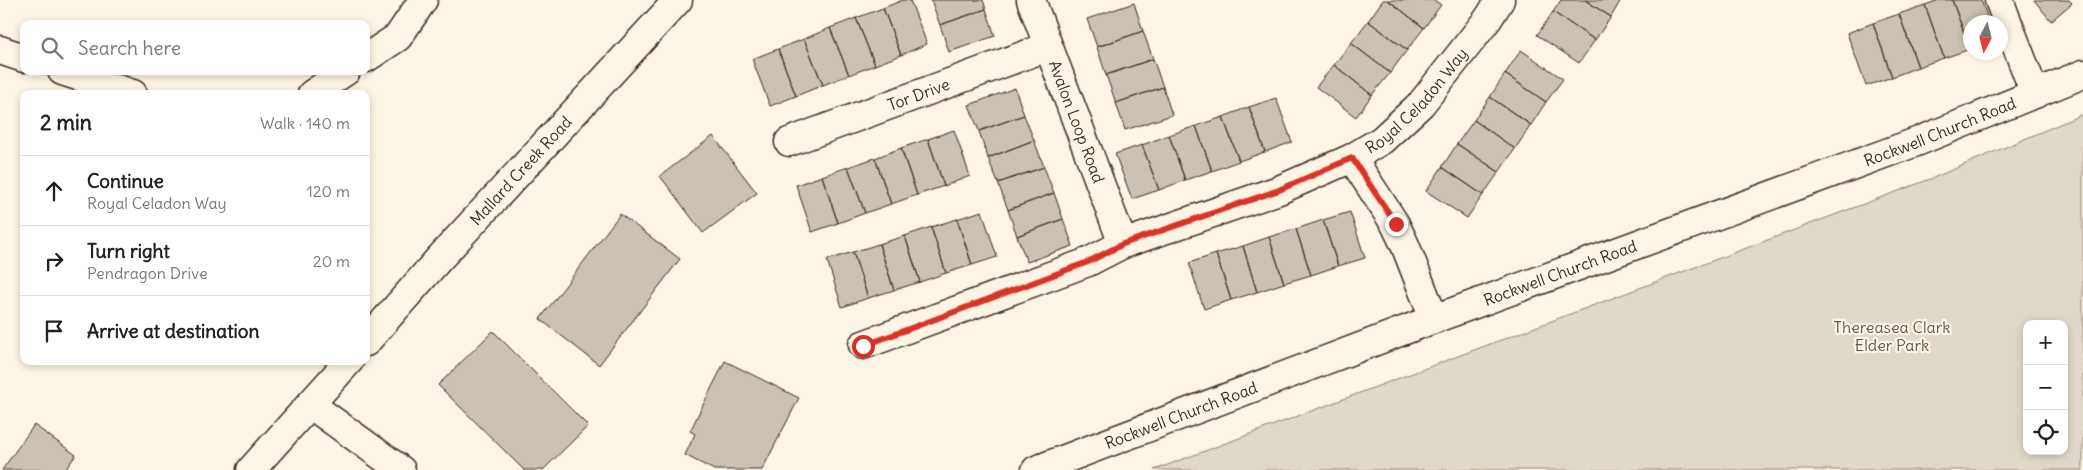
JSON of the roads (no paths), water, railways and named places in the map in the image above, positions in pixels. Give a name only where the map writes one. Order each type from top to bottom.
[{"type":"street","points":[[370,55],[398,37],[422,0]]},
{"type":"street","name":"Mallard Creek Road","points":[[370,337],[438,260],[678,0]]},
{"type":"street","name":"Avalon Loop Road","points":[[1031,0],[1047,47],[1123,244]]},
{"type":"street","name":"Royal Celadon Way","points":[[863,346],[1088,262],[1123,244],[1279,190],[1352,158],[1382,140],[1421,104],[1488,19],[1500,0]]},
{"type":"street","points":[[1999,0],[2035,94]]},
{"type":"street","name":"Tor Drive","points":[[789,142],[1047,47]]},
{"type":"street","points":[[0,50],[20,57]]},
{"type":"street","name":"Rockwell Church Road","points":[[1036,470],[1434,319],[1911,144],[2083,74]]},
{"type":"street","points":[[74,75],[121,90]]},
{"type":"street","points":[[318,90],[340,75]]},
{"type":"street","points":[[1352,158],[1378,195],[1405,244],[1434,319]]},
{"type":"street","points":[[251,470],[346,365]]},
{"type":"street","points":[[311,405],[400,470]]},
{"type":"park label","name":"Thereasea Clark Elder Park","points":[[1892,336]]}]
